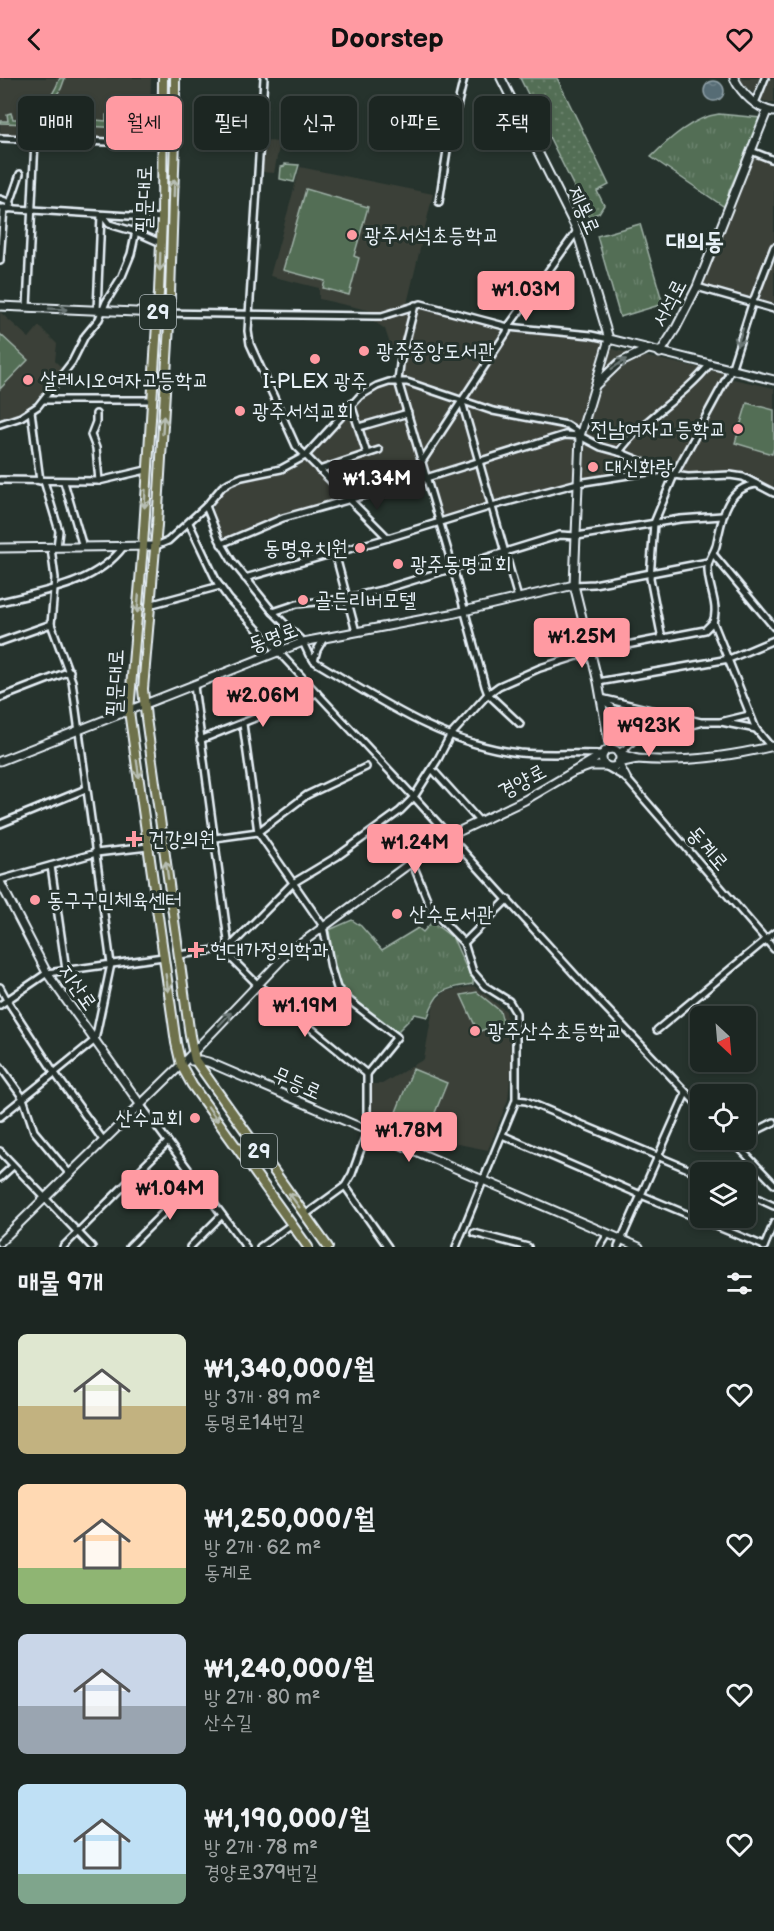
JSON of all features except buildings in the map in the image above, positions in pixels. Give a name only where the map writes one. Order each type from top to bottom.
[{"type":"main road","name":"필문대로","points":[[163,78],[163,96]]},
{"type":"main road","name":"필문대로","points":[[175,78],[169,313],[156,546],[143,689],[194,1057],[328,1247]]},
{"type":"main road","name":"필문대로","points":[[163,150],[158,313],[146,470],[143,546],[129,711],[163,957],[181,1065],[308,1247]]},
{"type":"street","points":[[264,78],[248,331],[250,344],[291,438],[305,456],[388,538]]},
{"type":"street","points":[[439,202],[446,154],[464,78]]},
{"type":"street","name":"제봉로","points":[[501,78],[577,231],[609,339]]},
{"type":"street","name":"서석로","points":[[660,353],[697,286],[751,151],[770,112],[746,96],[734,78]]},
{"type":"street","points":[[755,103],[765,78]]},
{"type":"street","points":[[0,138],[18,139]]},
{"type":"street","points":[[27,307],[35,150]]},
{"type":"street","points":[[751,151],[774,160]]},
{"type":"street","points":[[0,261],[6,207],[20,174]]},
{"type":"street","points":[[0,199],[6,207],[162,218]]},
{"type":"street","points":[[101,214],[109,224],[161,243]]},
{"type":"street","points":[[100,310],[101,214]]},
{"type":"street","points":[[0,424],[31,411],[44,400],[72,362],[100,310],[122,276],[131,254],[139,217]]},
{"type":"street","points":[[421,463],[507,332],[508,327],[577,231]]},
{"type":"street","points":[[662,639],[650,573],[654,523],[674,475],[730,370],[774,247]]},
{"type":"street","points":[[697,286],[774,309]]},
{"type":"street","points":[[0,306],[158,313],[374,316],[390,314],[421,304],[508,327],[591,334],[647,350],[774,380]]},
{"type":"street","points":[[415,305],[398,381],[488,694],[520,724]]},
{"type":"street","points":[[609,339],[580,436],[574,585],[598,682],[610,749],[637,759],[699,759],[729,757],[772,746],[756,729],[749,715],[713,622]]},
{"type":"street","points":[[595,385],[619,363],[647,350]]},
{"type":"street","points":[[619,452],[698,379],[709,365]]},
{"type":"street","points":[[0,548],[156,546],[168,541],[206,506],[222,487],[242,477],[281,469],[305,456],[351,404],[366,391],[398,381],[508,415],[567,425],[580,436],[601,447],[674,475],[743,477],[774,493]]},
{"type":"street","points":[[44,400],[152,400]]},
{"type":"street","points":[[462,402],[518,598]]},
{"type":"street","points":[[351,404],[367,454]]},
{"type":"street","points":[[0,1117],[95,1040],[111,964],[70,671],[51,624],[55,578],[54,547],[59,531],[42,481],[31,411]]},
{"type":"street","points":[[359,427],[408,413]]},
{"type":"street","points":[[96,414],[96,423],[91,435],[96,448],[99,481]]},
{"type":"street","points":[[221,544],[275,521],[565,435],[580,436]]},
{"type":"street","points":[[319,470],[379,450]]},
{"type":"street","points":[[0,480],[99,481],[146,470]]},
{"type":"street","points":[[245,578],[578,483],[661,470]]},
{"type":"street","points":[[64,482],[83,547]]},
{"type":"street","points":[[179,955],[226,949],[293,883],[374,830],[414,797],[431,772],[450,736],[488,694],[516,677],[590,652],[705,630],[713,622],[716,611],[708,576],[708,562],[713,554],[722,516],[727,504],[734,496],[749,485],[756,484]]},
{"type":"street","points":[[206,506],[221,544],[273,612],[303,642],[314,661],[425,725],[450,736],[486,747],[520,753],[603,754],[602,762],[606,766]]},
{"type":"street","points":[[273,612],[297,604],[349,598],[385,589],[560,536],[576,536],[654,523],[722,516]]},
{"type":"street","points":[[189,523],[220,586],[251,624],[690,1097]]},
{"type":"street","points":[[0,602],[78,582],[116,556],[124,546]]},
{"type":"street","points":[[335,553],[349,598],[356,632]]},
{"type":"street","points":[[713,554],[773,624]]},
{"type":"street","points":[[574,585],[594,584],[708,562]]},
{"type":"street","name":"동명로","points":[[0,760],[303,642],[465,610],[574,585]]},
{"type":"street","points":[[149,605],[220,586]]},
{"type":"street","points":[[0,642],[51,624]]},
{"type":"street","points":[[314,661],[324,638]]},
{"type":"street","points":[[598,682],[729,659],[774,640]]},
{"type":"street","points":[[0,698],[70,671]]},
{"type":"street","points":[[194,686],[226,949],[257,984],[367,1074]]},
{"type":"street","points":[[200,740],[317,693]]},
{"type":"street","points":[[601,698],[701,722],[720,722],[756,729]]},
{"type":"street","points":[[601,698],[642,731]]},
{"type":"street","points":[[720,722],[749,715]]},
{"type":"street","points":[[618,753],[642,731],[685,728],[701,722]]},
{"type":"street","points":[[243,724],[258,832],[323,926],[337,988],[350,1001],[397,1037],[367,1074],[368,1132],[345,1186],[305,1215]]},
{"type":"street","name":"경양로","points":[[181,1065],[194,1057],[257,984],[288,953],[323,926],[443,839],[525,800],[610,749]]},
{"type":"street","points":[[618,753],[620,758],[618,763],[626,778]]},
{"type":"street","name":"경양로","points":[[573,772],[590,766],[612,767],[618,763],[637,759]]},
{"type":"street","name":"동계로","points":[[606,766],[626,778],[774,949]]},
{"type":"street","points":[[164,845],[258,832],[307,795],[366,767]]},
{"type":"street","points":[[431,772],[480,822]]},
{"type":"street","points":[[0,824],[86,789]]},
{"type":"street","points":[[0,881],[96,853],[148,846]]},
{"type":"street","points":[[412,862],[431,909],[464,943],[469,962],[477,977],[485,986],[509,1001],[514,1008],[516,1100],[456,1247]]},
{"type":"street","points":[[51,866],[66,970]]},
{"type":"street","name":"지산로","points":[[0,881],[47,973],[140,1104]]},
{"type":"street","points":[[464,943],[508,899]]},
{"type":"street","points":[[657,1030],[774,933]]},
{"type":"street","points":[[0,1005],[47,973],[163,957]]},
{"type":"street","points":[[0,987],[54,1072],[103,1140]]},
{"type":"street","name":"무등로","points":[[194,1057],[608,1233],[620,1243],[639,1247]]},
{"type":"street","points":[[0,1242],[181,1065]]},
{"type":"street","points":[[0,1066],[23,1098],[34,1131],[69,1173]]},
{"type":"street","points":[[620,1243],[686,1093]]},
{"type":"street","points":[[516,1100],[526,1101],[690,1169]]},
{"type":"street","points":[[140,1104],[246,1247]]},
{"type":"street","points":[[756,1131],[774,1122]]},
{"type":"street","points":[[502,1134],[764,1246],[774,1223]]},
{"type":"street","points":[[63,1247],[168,1142]]},
{"type":"street","points":[[742,1150],[774,1184]]},
{"type":"street","points":[[0,1151],[92,1247]]},
{"type":"street","points":[[0,1178],[13,1166]]},
{"type":"street","points":[[129,1247],[196,1180]]},
{"type":"street","points":[[345,1186],[388,1247]]},
{"type":"street","points":[[756,1198],[774,1206]]},
{"type":"street","points":[[190,1247],[222,1215]]},
{"type":"street","points":[[260,1247],[292,1224]]},
{"type":"street","points":[[474,1233],[528,1247]]},
{"type":"street","points":[[600,1247],[608,1233]]},
{"type":"shaded area","points":[[0,78],[151,78],[150,96],[106,96],[106,141],[94,140],[94,96],[18,96],[18,119],[13,119],[10,113],[7,114],[8,121],[0,121]]},
{"type":"shaded area","points":[[739,78],[774,78],[774,103],[764,101],[748,89]]},
{"type":"shaded area","points":[[0,123],[18,124],[18,138],[0,137]]},
{"type":"shaded area","points":[[269,141],[280,142],[274,173],[262,172],[263,150],[269,150]]},
{"type":"shaded area","points":[[754,155],[774,162],[774,308],[699,285]]},
{"type":"shaded area","name":"광주서석초등학교","points":[[300,167],[433,194],[407,304],[381,313],[319,299],[319,288],[270,276]]},
{"type":"shaded area","points":[[422,306],[504,330],[590,337],[601,340],[603,345],[616,350],[725,375],[673,468],[657,461],[652,469],[572,481],[443,519],[440,518],[427,475],[307,510],[227,539],[222,536],[213,513],[213,505],[220,493],[240,481],[286,470],[302,462],[327,439],[362,398],[371,391],[392,384],[400,353],[392,350],[385,329],[372,320]]},
{"type":"shaded area","points":[[0,312],[29,338],[39,326],[57,344],[55,361],[63,369],[26,409],[0,421]]},
{"type":"shaded area","name":"전남여자고등학교","points":[[733,379],[774,388],[774,490],[745,475],[727,471],[689,475],[679,473],[727,383]]},
{"type":"shaded area","points":[[474,986],[506,1011],[512,1060],[508,1100],[488,1150],[413,1135],[371,1121],[371,1084],[382,1084],[424,1059],[434,1002],[446,991]]},
{"type":"green space","points":[[60,78],[65,78],[56,96],[51,96]]},
{"type":"green space","points":[[520,78],[557,78],[609,185],[597,191],[604,205],[599,213],[589,217],[550,138],[550,96],[529,96]]},
{"type":"green space","points":[[11,113],[13,119],[18,119],[18,124],[0,123],[0,121],[8,121],[7,114]]},
{"type":"green space","points":[[719,114],[761,118],[729,191],[726,208],[651,157],[691,124]]},
{"type":"green space","points":[[96,120],[106,121],[106,127],[94,126]]},
{"type":"green space","points":[[285,164],[299,165],[294,182],[280,179],[281,167]]},
{"type":"green space","points":[[306,189],[368,207],[354,256],[359,258],[349,295],[323,288],[325,281],[283,270]]},
{"type":"green space","points":[[640,224],[663,304],[620,317],[597,236]]},
{"type":"green space","points":[[0,334],[28,360],[0,389]]},
{"type":"green space","points":[[747,403],[774,410],[772,454],[735,443]]},
{"type":"green space","points":[[352,920],[361,926],[382,950],[418,928],[423,932],[432,922],[453,938],[473,977],[473,984],[443,992],[435,1000],[428,1017],[415,1014],[396,1033],[348,996],[338,985],[329,930]]},
{"type":"green space","points":[[477,992],[500,1011],[503,1022],[478,1032],[461,995]]},
{"type":"green space","points":[[413,1069],[447,1083],[428,1130],[394,1117]]},
{"type":"water","points":[[714,81],[721,84],[724,91],[721,98],[714,101],[707,98],[704,91],[707,84]]},
{"type":"place","name":"광주서석초등학교","points":[[352,235]]},
{"type":"place","name":"광주중앙도서관","points":[[364,351]]},
{"type":"place","name":"I-PLEX 광주","points":[[315,359]]},
{"type":"place","name":"살레시오여자고등학교","points":[[28,380]]},
{"type":"place","name":"광주서석교회","points":[[240,411]]},
{"type":"place","name":"전남여자고등학교","points":[[738,429]]},
{"type":"place","name":"대신화랑","points":[[593,467]]},
{"type":"place","name":"동명유치원","points":[[360,548]]},
{"type":"place","name":"광주동명교회","points":[[398,564]]},
{"type":"place","name":"골든리버모텔","points":[[303,600]]},
{"type":"place","name":"건강의원","points":[[134,839]]},
{"type":"place","name":"동구구민체육센터","points":[[35,900]]},
{"type":"place","name":"산수도서관","points":[[397,914]]},
{"type":"place","name":"현대가정의학과","points":[[196,950]]},
{"type":"place","name":"광주산수초등학교","points":[[475,1031]]},
{"type":"place","name":"산수교회","points":[[195,1118]]},
{"type":"district","name":"대의동","points":[[695,241]]}]
